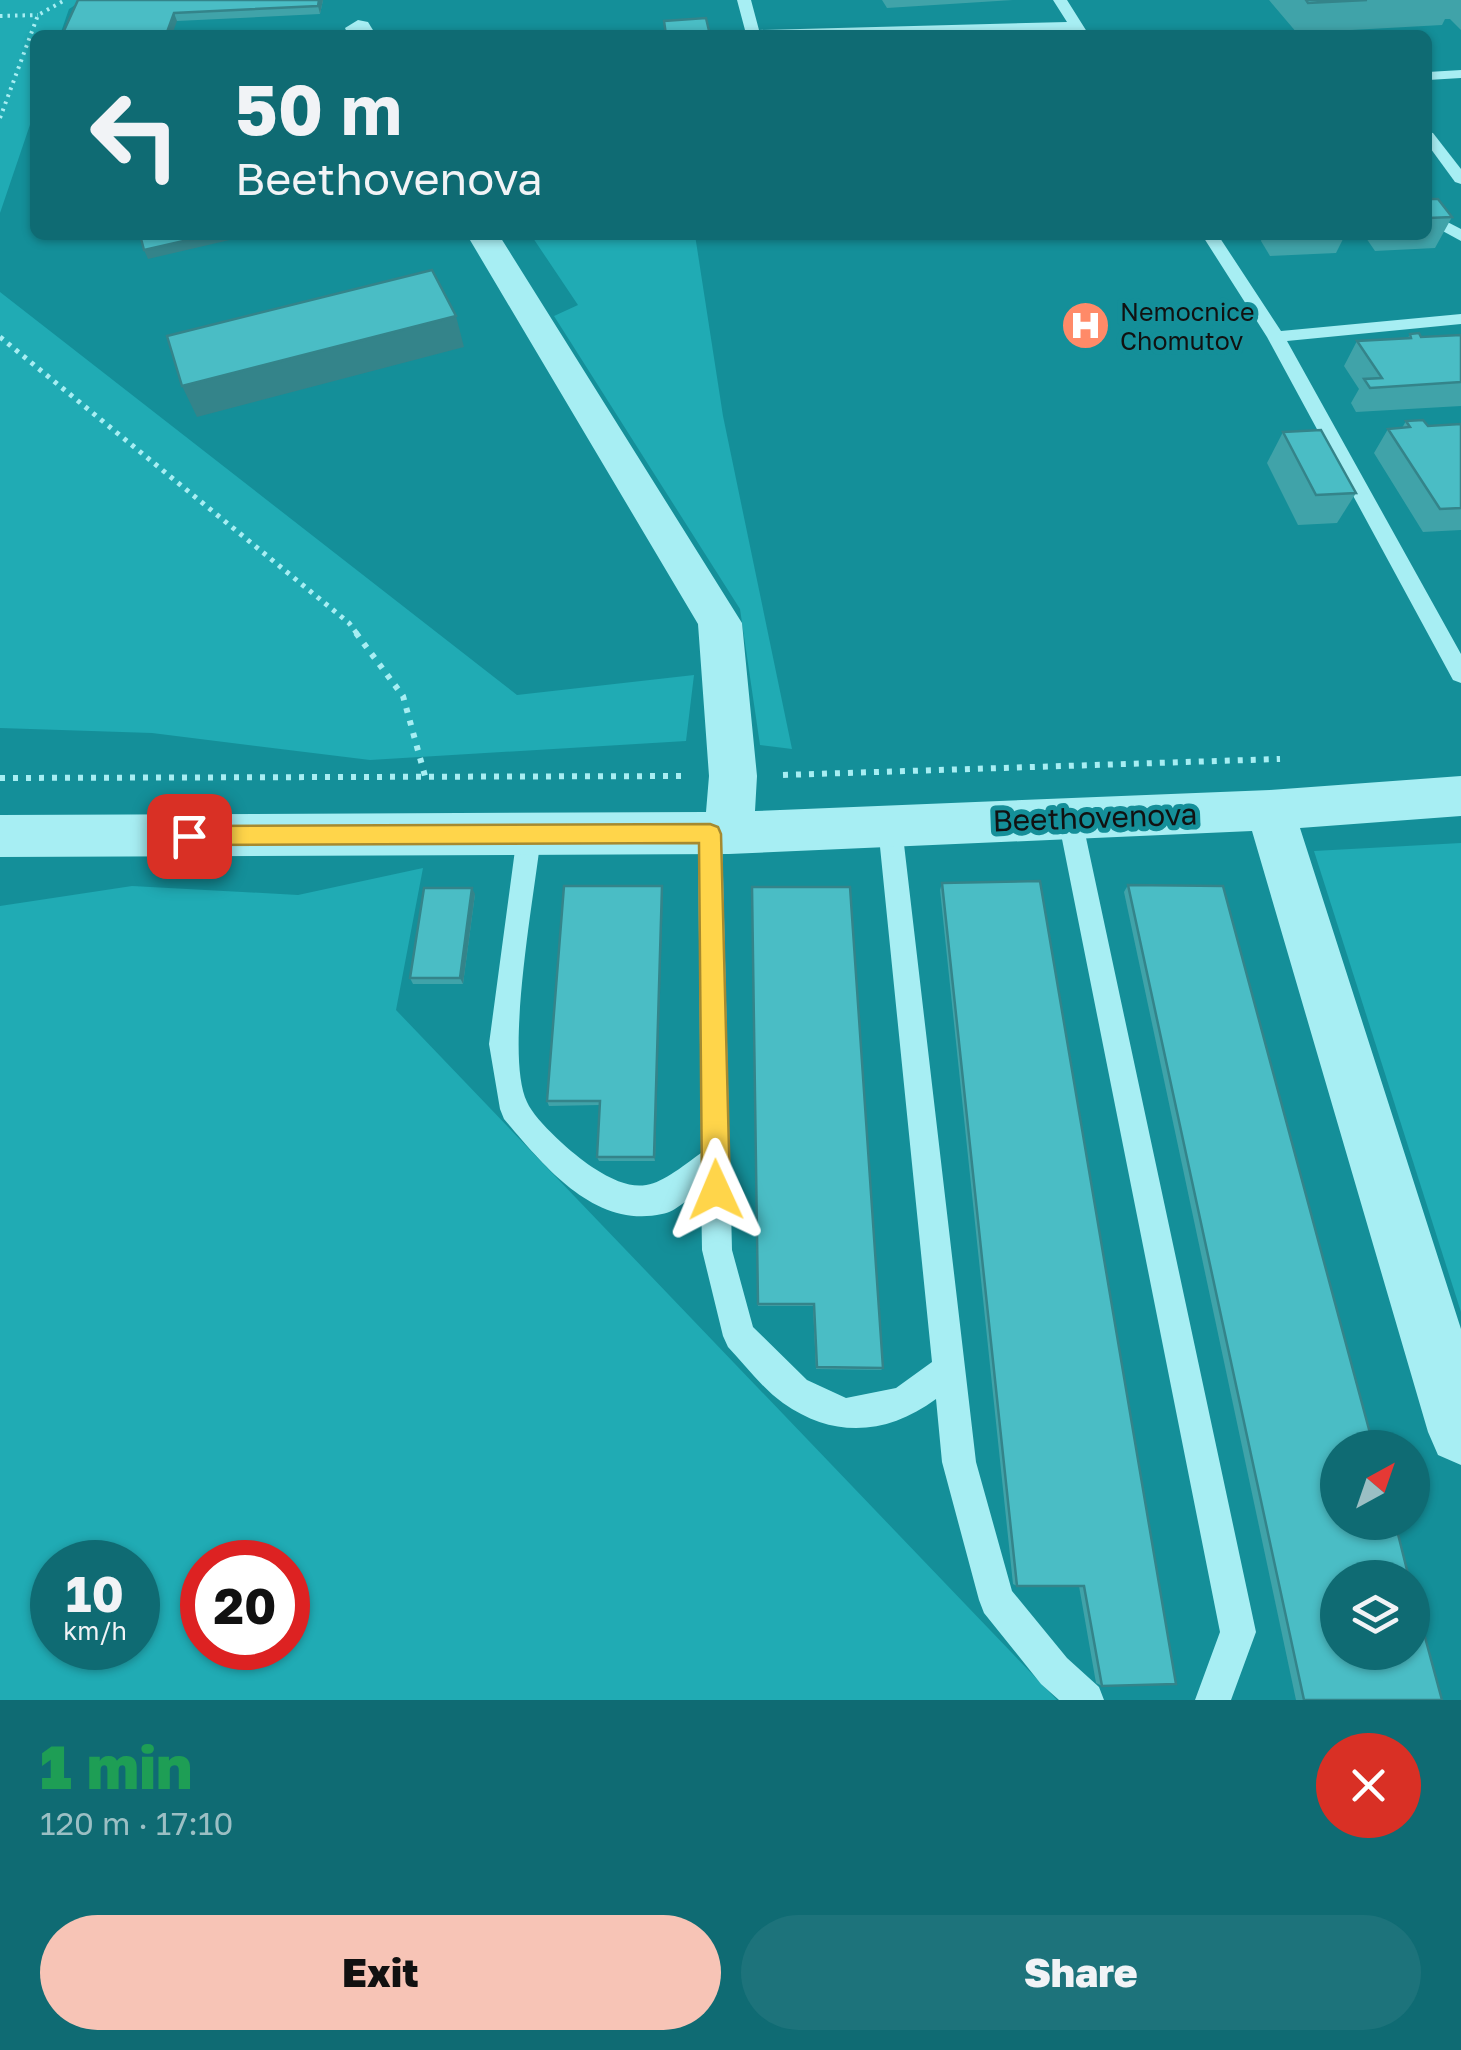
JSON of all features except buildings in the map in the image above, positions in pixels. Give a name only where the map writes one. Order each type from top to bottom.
[{"type":"street","points":[[486,240],[720,624],[733,776],[719,834]]},
{"type":"street","points":[[1277,785],[1461,1432]]},
{"type":"street","name":"Beethovenova","points":[[0,836],[719,834],[1070,819],[1277,785],[1461,796]]},
{"type":"lane","points":[[744,0],[752,30]]},
{"type":"lane","points":[[1060,0],[1079,30]]},
{"type":"lane","points":[[1432,76],[1461,74]]},
{"type":"lane","points":[[1432,141],[1461,179]]},
{"type":"lane","points":[[1432,219],[1461,236]]},
{"type":"lane","points":[[1213,240],[1276,337],[1459,665]]},
{"type":"lane","points":[[1276,337],[1461,319]]},
{"type":"lane","points":[[1070,819],[1238,1632],[1214,1700]]},
{"type":"lane","points":[[890,826],[959,1462],[996,1600],[1054,1671],[1086,1700]]},
{"type":"lane","points":[[529,834],[503,1044],[514,1108],[565,1166],[612,1197],[662,1200],[716,1160]]},
{"type":"lane","points":[[719,834],[717,1250],[739,1336],[795,1392],[845,1415],[903,1403],[948,1369]]},
{"type":"path","points":[[0,16],[38,15],[65,0]]},
{"type":"path","points":[[32,30],[38,15]]},
{"type":"path","points":[[0,118],[30,37]]},
{"type":"path","points":[[0,337],[349,622],[403,696],[426,776]]},
{"type":"path","points":[[0,778],[733,776],[1277,785]]},
{"type":"shaded area","points":[[0,0],[83,0],[69,9],[62,30],[30,30],[30,125],[0,213]]},
{"type":"shaded area","points":[[534,240],[696,240],[723,416],[792,749],[760,745],[740,609],[554,316],[578,305]]},
{"type":"shaded area","points":[[0,292],[517,695],[694,675],[686,741],[370,760],[152,733],[0,728]]},
{"type":"shaded area","points":[[1461,843],[1461,1312],[1314,851]]},
{"type":"shaded area","points":[[423,868],[396,1010],[1057,1700],[0,1700],[0,906],[132,886],[298,895]]},
{"type":"place","name":"Nemocnice Chomutov","points":[[1085,326]]},
{"type":"route","points":[[189,836],[710,834],[716,1190]]}]
